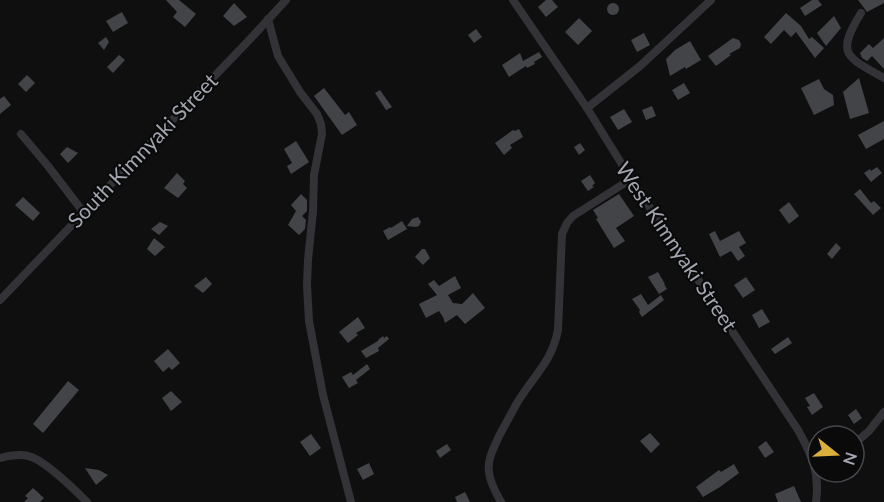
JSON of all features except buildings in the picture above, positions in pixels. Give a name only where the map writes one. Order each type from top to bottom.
[{"type":"street","name":"South Kimnyaki Street","points":[[0,300],[286,0]]},
{"type":"street","name":"West Kimnyaki Street","points":[[513,0],[798,430],[806,447]]},
{"type":"street","points":[[586,108],[640,66],[711,0]]},
{"type":"street","points":[[861,13],[850,30],[847,40],[849,55],[851,59],[884,78]]},
{"type":"street","points":[[268,19],[278,56],[300,92],[317,114],[321,124],[322,134],[314,175],[308,260],[309,321],[323,395],[351,502]]},
{"type":"street","points":[[21,134],[84,213]]},
{"type":"street","points":[[501,502],[493,488],[489,473],[489,460],[518,402],[551,354],[556,341],[562,234],[573,216],[631,179]]},
{"type":"street","points":[[866,434],[884,412]]},
{"type":"street","points":[[0,458],[24,455],[34,458],[87,502]]},
{"type":"street","name":"West Kimnyaki Street","points":[[816,502],[819,484]]}]
